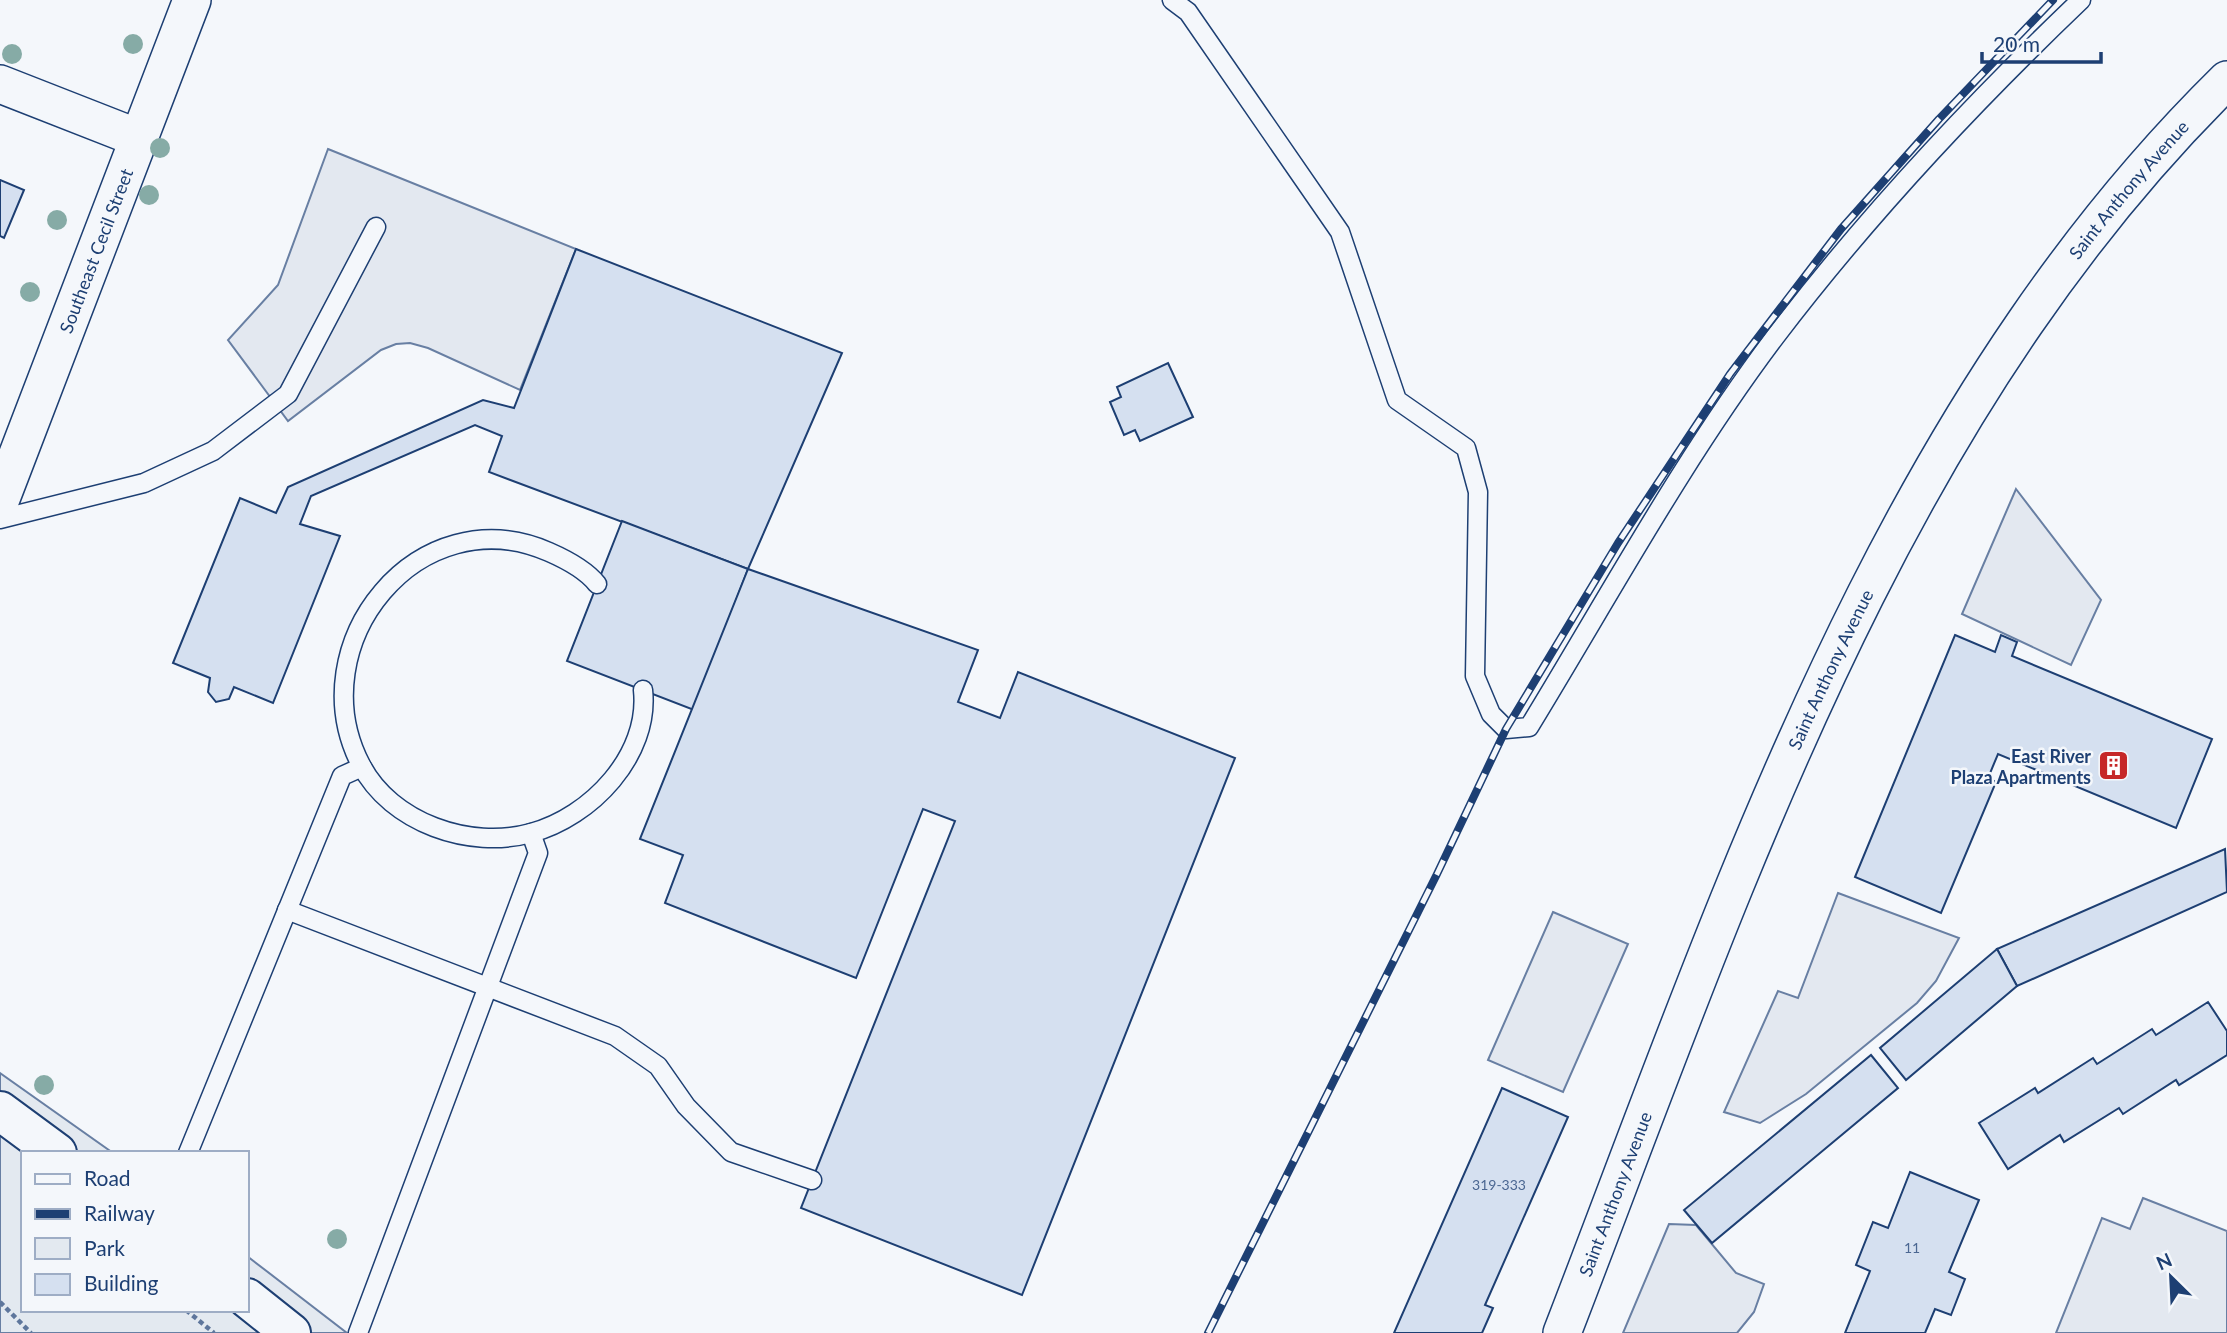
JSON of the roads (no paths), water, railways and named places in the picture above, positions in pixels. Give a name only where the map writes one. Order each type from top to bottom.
[{"type":"street","name":"Southeast Cecil Street","points":[[0,500],[192,0]]},
{"type":"street","name":"Saint Anthony Avenue","points":[[1562,1333],[1698,980],[1823,678],[1916,498],[1978,394],[2062,271],[2130,185],[2189,117],[2227,80]]},
{"type":"street","points":[[0,84],[138,138]]},
{"type":"street","points":[[0,1111],[54,1151]]},
{"type":"street","points":[[248,1299],[291,1333]]},
{"type":"lane","points":[[1172,0],[1188,12],[1340,232],[1397,400],[1466,448],[1478,492],[1475,676],[1491,714],[1506,729],[1530,727],[1698,450],[1775,337],[1886,201],[2020,58],[2081,0]]},
{"type":"lane","points":[[0,519],[145,483],[213,451],[288,394],[376,227]]},
{"type":"lane","points":[[597,584],[563,558],[527,543],[487,541],[448,546],[412,564],[384,588],[361,620],[349,655],[342,693],[348,732],[362,766],[387,797],[417,820],[456,835],[495,838],[531,833],[567,818],[598,794],[625,764],[640,726],[643,690]]},
{"type":"lane","points":[[189,1151],[342,776],[362,766]]},
{"type":"lane","points":[[358,1333],[538,853],[531,833]]},
{"type":"lane","points":[[288,909],[615,1036],[658,1066],[686,1106],[731,1152],[812,1180]]},
{"type":"railway","points":[[1208,1333],[1437,874],[1506,729],[1618,543],[1730,374],[1841,229],[1939,119],[2053,0]]},
{"type":"place","name":"East River Plaza Apartments","points":[[2114,766]]}]
